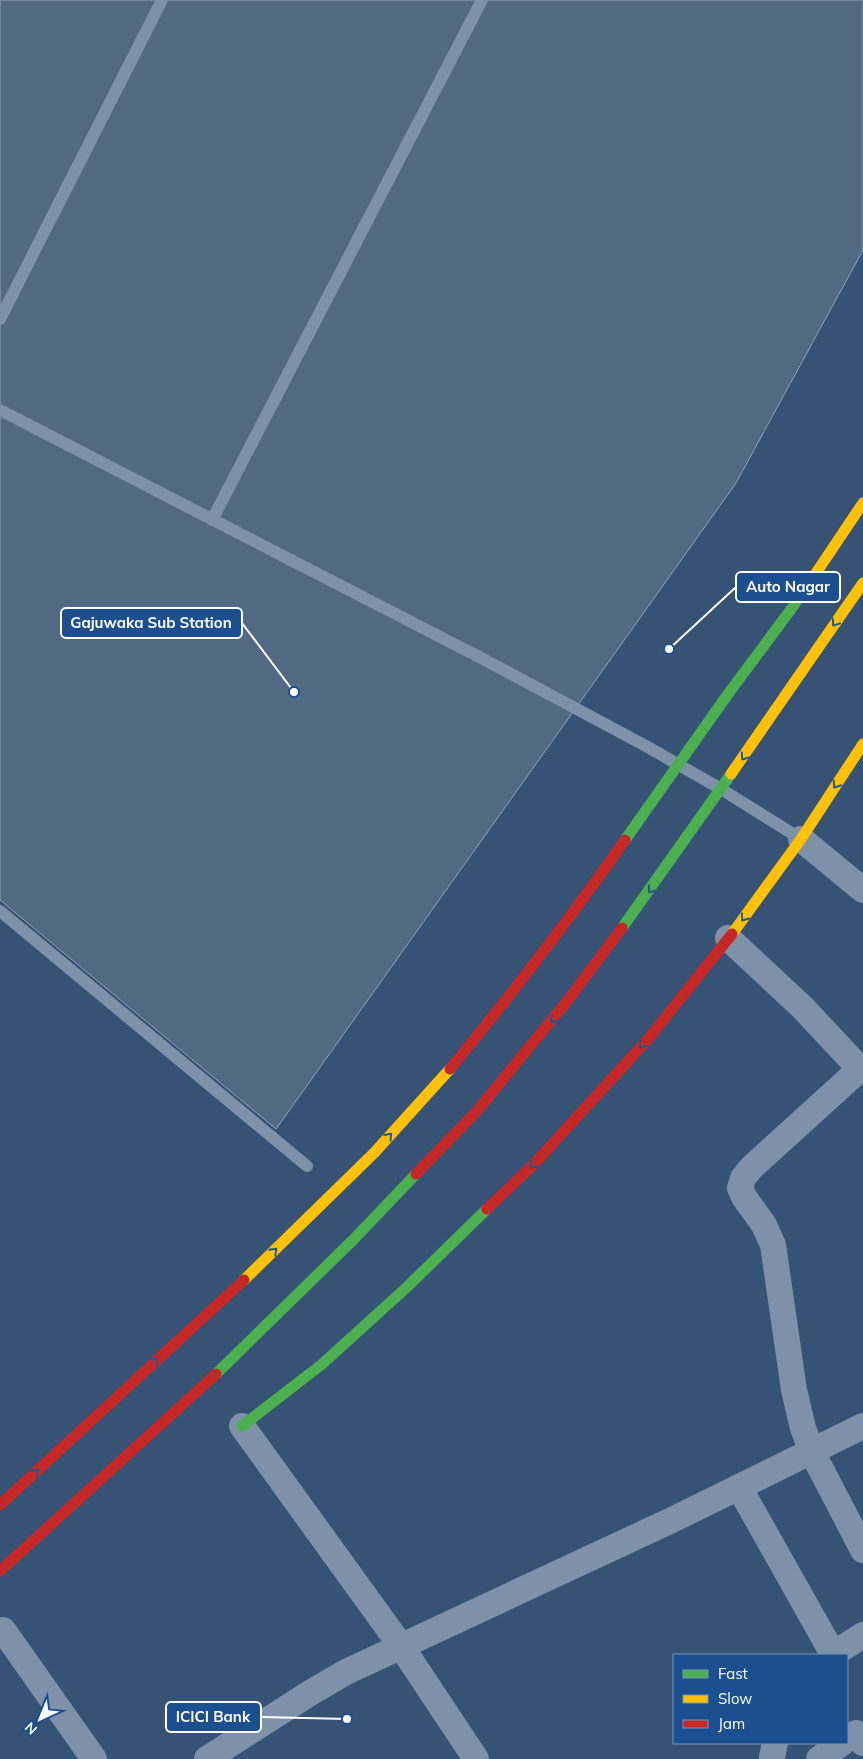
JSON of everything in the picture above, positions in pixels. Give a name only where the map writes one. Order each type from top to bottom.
[{"type":"main road","points":[[0,1505],[263,1262],[380,1146],[441,1079],[512,994],[581,904],[728,694],[792,608],[863,503]]},
{"type":"main road","points":[[0,1571],[208,1382],[353,1240],[477,1110],[568,1000],[640,905],[863,582]]},
{"type":"main road","points":[[242,1426],[328,1358],[406,1288],[535,1163],[649,1038],[728,938],[801,839],[863,744]]},
{"type":"street","points":[[801,839],[863,890]]},
{"type":"street","points":[[728,938],[802,1007],[862,1071],[751,1168],[743,1178],[740,1188],[744,1197],[764,1225],[773,1245],[794,1390],[803,1428],[812,1452],[863,1550]]},
{"type":"street","points":[[242,1426],[401,1646],[476,1759]]},
{"type":"street","points":[[207,1759],[346,1672],[739,1488],[863,1426]]},
{"type":"street","points":[[739,1488],[831,1654]]},
{"type":"street","points":[[2,1630],[94,1759]]},
{"type":"street","points":[[834,1654],[863,1635]]},
{"type":"street","points":[[819,1759],[843,1744]]},
{"type":"lane","points":[[0,319],[162,0]]},
{"type":"lane","points":[[212,520],[482,0]]},
{"type":"lane","points":[[0,410],[484,660],[680,765],[801,839]]},
{"type":"lane","points":[[0,911],[307,1166]]},
{"type":"building","points":[[0,0],[863,0],[863,250],[736,483],[276,1129],[0,900]]},
{"type":"traffic: fast","points":[[625,840],[814,576]]},
{"type":"traffic: fast","points":[[622,928],[731,774]]},
{"type":"traffic: fast","points":[[216,1374],[353,1240],[416,1174]]},
{"type":"traffic: fast","points":[[242,1426],[321,1365],[406,1288],[487,1209]]},
{"type":"traffic: slow","points":[[814,576],[863,503]]},
{"type":"traffic: slow","points":[[731,774],[863,583]]},
{"type":"traffic: slow","points":[[732,934],[801,839],[863,744]]},
{"type":"traffic: slow","points":[[244,1280],[374,1153],[450,1069]]},
{"type":"traffic: jam","points":[[450,1069],[540,956],[625,840]]},
{"type":"traffic: jam","points":[[416,1174],[477,1111],[568,1000],[622,928]]},
{"type":"traffic: jam","points":[[487,1209],[535,1163],[649,1038],[732,934]]},
{"type":"traffic: jam","points":[[0,1505],[244,1280]]},
{"type":"traffic: jam","points":[[0,1571],[216,1374]]},
{"type":"place","name":"Auto Nagar","points":[[669,649]]},
{"type":"place","name":"Gajuwaka Sub Station","points":[[294,692]]},
{"type":"place","name":"ICICI Bank","points":[[347,1719]]}]
